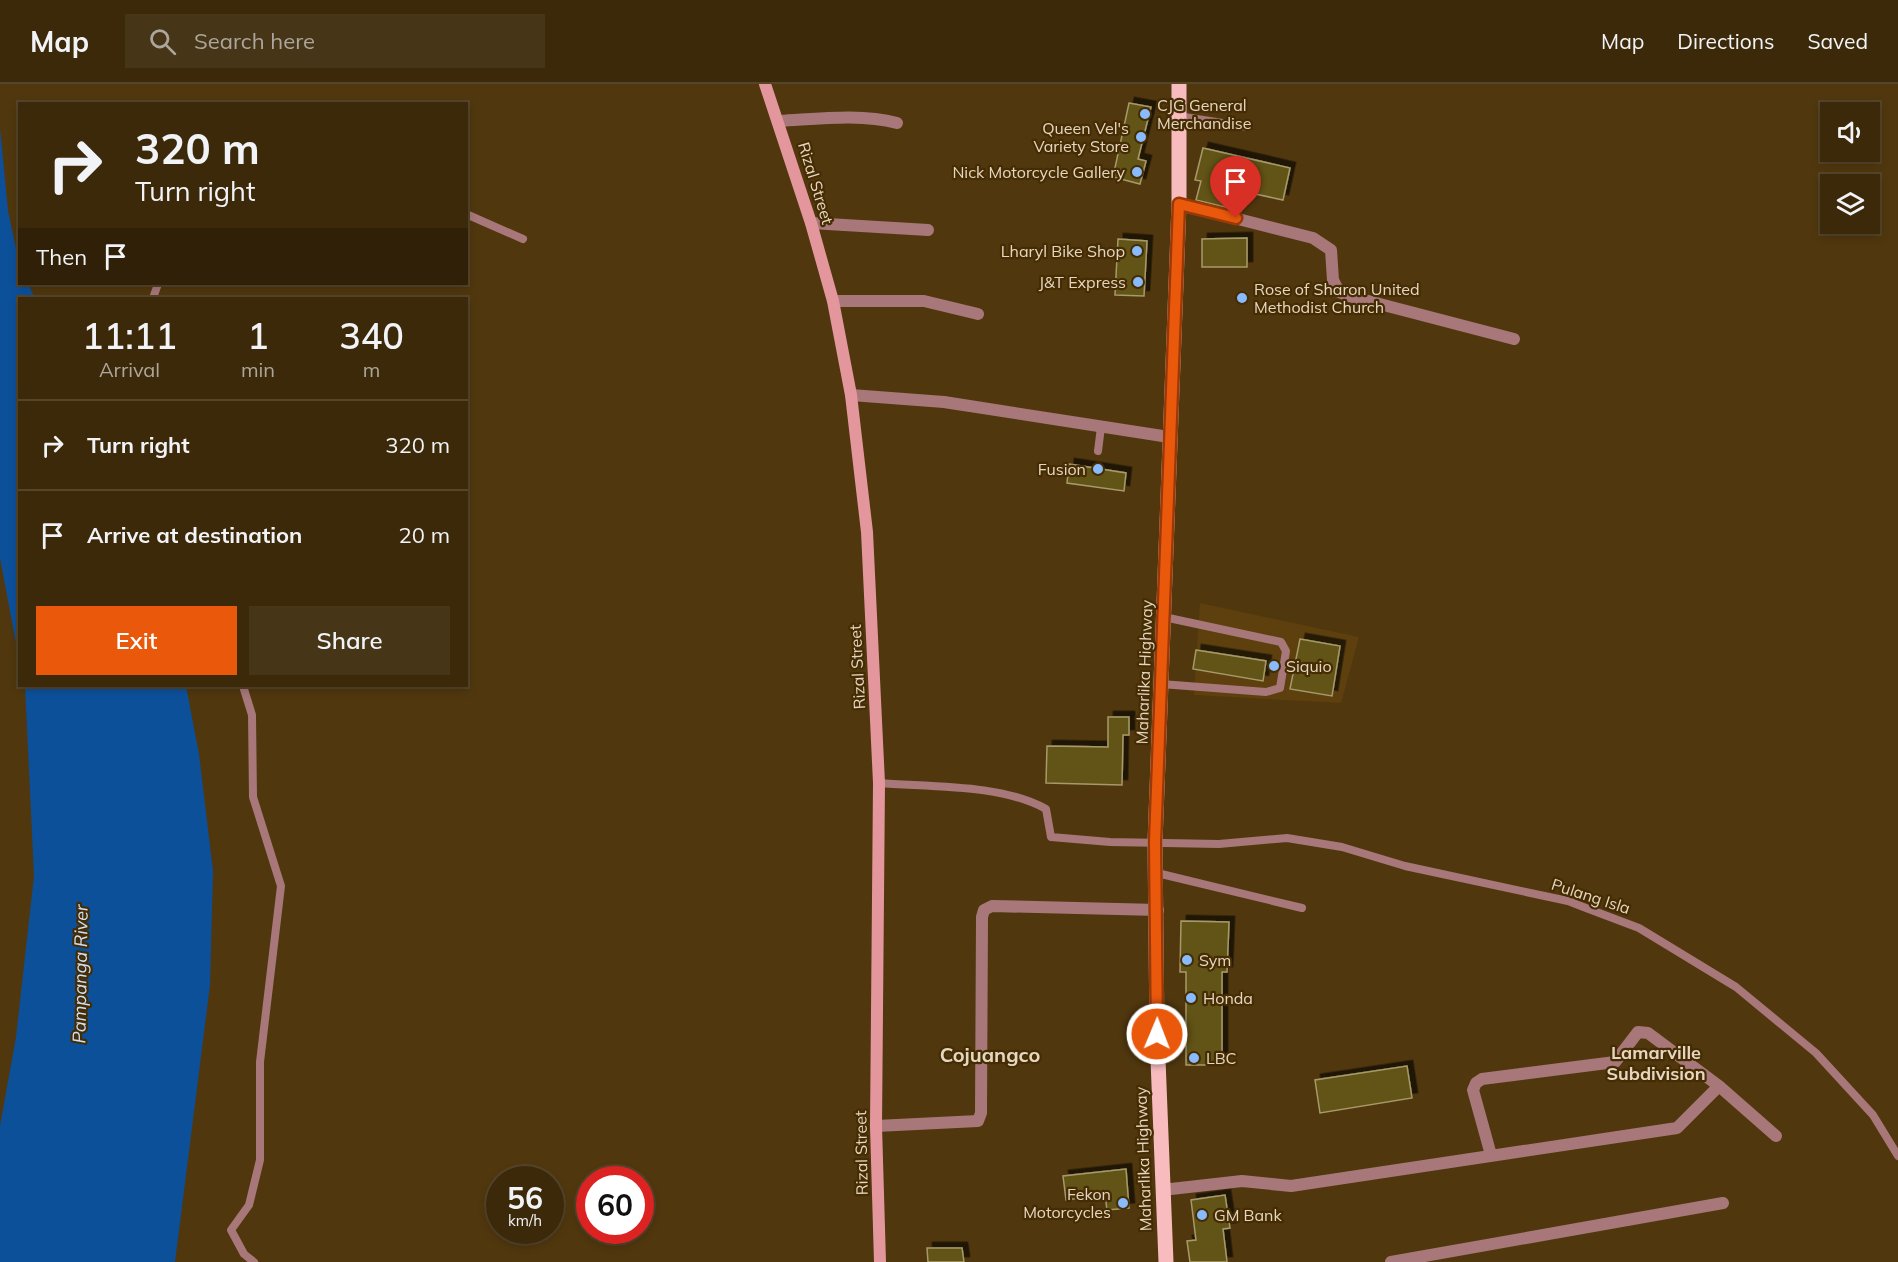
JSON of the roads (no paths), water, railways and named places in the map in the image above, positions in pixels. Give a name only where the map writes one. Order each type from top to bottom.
[{"type":"main road","name":"Maharlika Highway","points":[[1166,1262],[1157,1034],[1158,910],[1155,842],[1179,204],[1179,84]]},
{"type":"street","name":"Rizal Street","points":[[765,84],[780,121],[812,223],[833,301],[851,395],[867,532],[879,783],[876,1126],[880,1262]]},
{"type":"street","points":[[780,121],[837,118],[884,120],[897,123]]},
{"type":"street","points":[[1179,204],[1313,238],[1331,250],[1333,280],[1339,292],[1514,339]]},
{"type":"street","points":[[812,223],[852,223],[928,230]]},
{"type":"street","points":[[833,301],[924,302],[978,314]]},
{"type":"street","points":[[851,395],[944,402],[1169,437]]},
{"type":"street","points":[[876,1126],[978,1121],[981,1113],[982,916],[984,910],[992,906],[1158,910]]},
{"type":"street","points":[[1491,1155],[1473,1090],[1476,1083],[1482,1078],[1614,1062],[1638,1032],[1648,1033],[1719,1086],[1776,1136]]},
{"type":"street","points":[[1162,1190],[1242,1181],[1291,1186],[1677,1128],[1719,1086]]},
{"type":"street","points":[[1391,1262],[1723,1203]]},
{"type":"lane","points":[[1178,116],[1248,127]]},
{"type":"lane","points":[[468,215],[524,239]]},
{"type":"lane","points":[[1098,452],[1101,427]]},
{"type":"lane","points":[[1161,684],[1266,692],[1280,688],[1286,651],[1281,642],[1164,617]]},
{"type":"lane","points":[[243,687],[252,715],[253,797],[281,886],[260,1062],[260,1160],[249,1205],[231,1230],[244,1254],[254,1262]]},
{"type":"lane","name":"Pulang Isla","points":[[879,783],[991,792],[1028,799],[1046,809],[1051,837],[1110,842],[1219,844],[1287,838],[1342,847],[1405,866],[1568,901],[1639,928],[1736,987],[1816,1053],[1873,1115],[1898,1156]]},
{"type":"lane","points":[[1157,873],[1302,908]]},
{"type":"water","points":[[0,128],[8,211],[18,257],[18,285],[28,285],[34,297],[18,297],[18,654],[0,558]]},
{"type":"water","name":"Pampanga River","points":[[25,687],[186,687],[199,754],[213,871],[210,985],[175,1262],[0,1262],[0,1126],[16,1037],[34,876]]},
{"type":"place","name":"CJG General Merchandise","points":[[1145,114]]},
{"type":"place","name":"Queen Vel's Variety Store","points":[[1141,137]]},
{"type":"place","name":"Nick Motorcycle Gallery","points":[[1137,172]]},
{"type":"place","name":"Lharyl Bike Shop","points":[[1137,251]]},
{"type":"place","name":"J&T Express","points":[[1138,282]]},
{"type":"place","name":"Rose of Sharon United Methodist Church","points":[[1242,298]]},
{"type":"place","name":"Fusion","points":[[1098,469]]},
{"type":"place","name":"Siquio","points":[[1274,666]]},
{"type":"place","name":"Sym","points":[[1187,960]]},
{"type":"place","name":"Honda","points":[[1191,998]]},
{"type":"place","name":"LBC","points":[[1194,1058]]},
{"type":"place","name":"Fekon Motorcycles","points":[[1123,1203]]},
{"type":"place","name":"GM Bank","points":[[1202,1215]]},
{"type":"district","name":"Cojuangco","points":[[990,1054]]},
{"type":"district","name":"Lamarville Subdivision","points":[[1656,1062]]}]
